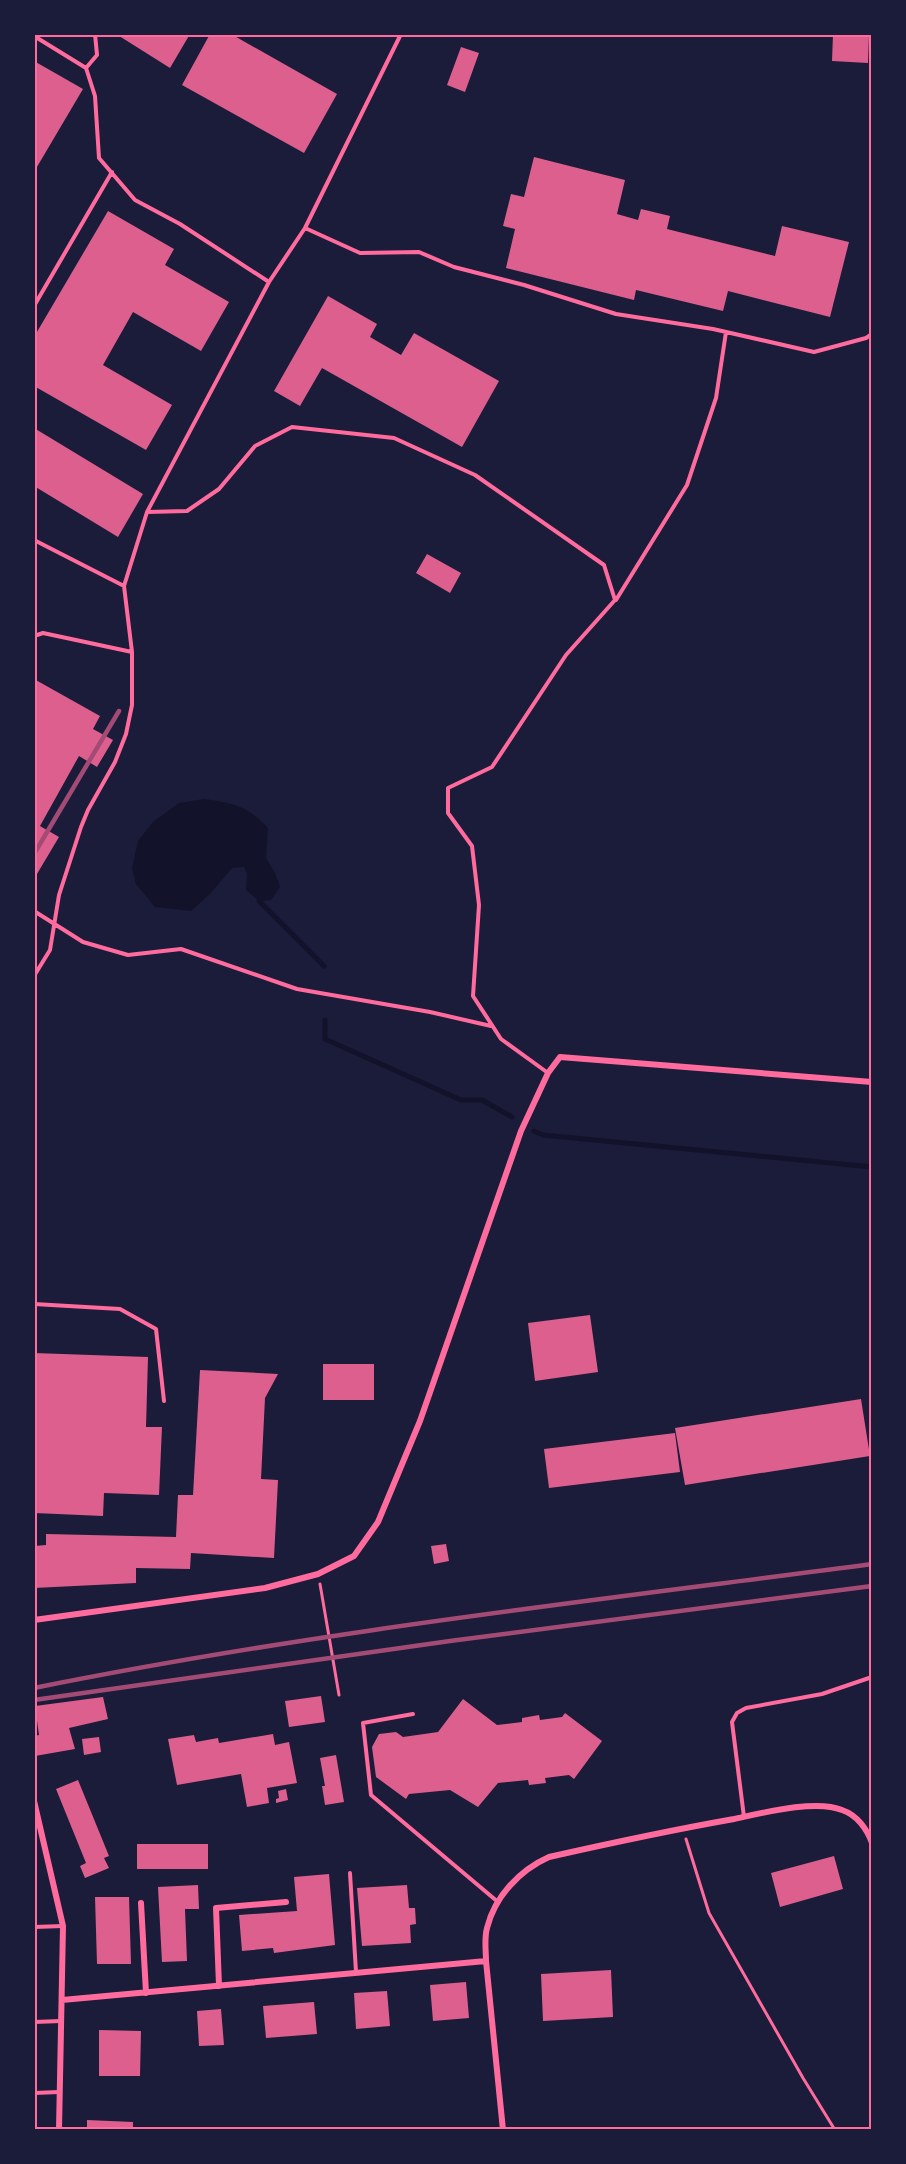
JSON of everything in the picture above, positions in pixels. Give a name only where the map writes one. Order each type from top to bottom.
[{"type":"street","points":[[34,1620],[265,1588],[318,1574],[354,1556],[378,1522],[420,1421],[521,1131],[548,1073],[561,1057],[872,1082]]},
{"type":"street","points":[[34,1801],[63,1926],[59,2130]]},
{"type":"street","points":[[503,2130],[486,1961],[487,1928],[498,1902],[521,1874],[535,1863],[549,1857],[682,1828],[797,1808],[843,1810],[866,1829],[871,1842]]},
{"type":"street","points":[[219,1986],[216,1908],[286,1902]]},
{"type":"street","points":[[141,1903],[146,1993]]},
{"type":"street","points":[[62,2001],[486,1961]]},
{"type":"lane","points":[[86,68],[97,55],[95,34]]},
{"type":"lane","points":[[34,976],[50,950],[59,895],[81,827],[115,762],[126,734],[132,705],[132,652],[124,586],[147,512],[269,282],[305,228],[401,34]]},
{"type":"lane","points":[[34,36],[86,68],[95,96],[99,158],[135,200],[180,224],[269,282]]},
{"type":"lane","points":[[34,306],[112,172]]},
{"type":"lane","points":[[305,228],[360,253],[419,252],[453,267],[524,285],[616,314],[726,332],[814,352],[866,338],[872,333]]},
{"type":"lane","points":[[548,1073],[501,1039],[473,996],[478,905],[472,846],[448,813],[448,788],[492,768],[566,655],[615,600],[687,485],[716,398],[726,332]]},
{"type":"lane","points":[[147,512],[187,511],[219,489],[255,446],[292,427],[394,438],[475,476],[588,553],[603,565],[615,600]]},
{"type":"lane","points":[[34,540],[124,586]]},
{"type":"lane","points":[[34,636],[43,633],[132,652]]},
{"type":"lane","points":[[34,910],[83,942],[128,955],[181,949],[297,989],[430,1012],[492,1026]]},
{"type":"lane","points":[[34,1304],[120,1309],[156,1329],[164,1401]]},
{"type":"lane","points":[[744,1817],[732,1722],[737,1713],[746,1708],[832,1691],[872,1677]]},
{"type":"lane","points":[[413,1714],[363,1724],[371,1795],[498,1902]]},
{"type":"lane","points":[[350,1873],[356,1973]]},
{"type":"lane","points":[[34,1928],[63,1926]]},
{"type":"lane","points":[[34,2022],[61,2021]]},
{"type":"lane","points":[[34,2093],[60,2092]]},
{"type":"path","points":[[318,1574],[339,1695]]},
{"type":"path","points":[[682,1828],[709,1912],[835,2130]]},
{"type":"shaded area","points":[[204,799],[223,802],[247,810],[268,828],[266,858],[280,887],[271,900],[259,901],[246,890],[247,874],[244,867],[232,868],[210,894],[191,911],[155,907],[136,884],[132,868],[138,841],[153,822],[179,803]]},
{"type":"building","points":[[116,34],[190,34],[170,68]]},
{"type":"building","points":[[210,34],[231,34],[337,94],[304,153],[182,85]]},
{"type":"building","points":[[833,34],[869,34],[868,63],[832,61]]},
{"type":"building","points":[[461,47],[479,53],[465,92],[447,85]]},
{"type":"building","points":[[34,61],[83,89],[34,172]]},
{"type":"building","points":[[534,157],[625,180],[617,214],[638,220],[641,209],[670,216],[667,229],[775,256],[782,226],[849,242],[830,317],[728,291],[723,311],[636,290],[634,300],[506,268],[515,229],[503,226],[511,194],[524,197]]},
{"type":"building","points":[[108,211],[174,249],[165,265],[229,302],[201,351],[133,312],[103,365],[172,405],[146,450],[34,386],[34,337]]},
{"type":"building","points":[[328,296],[377,324],[370,337],[401,355],[414,333],[499,381],[462,447],[322,368],[300,406],[274,391]]},
{"type":"building","points":[[34,428],[143,494],[118,537],[34,486]]},
{"type":"building","points":[[427,554],[461,573],[450,593],[416,573]]},
{"type":"building","points":[[34,679],[100,716],[93,729],[113,740],[97,767],[79,756],[40,826],[59,837],[34,879]]},
{"type":"building","points":[[590,1315],[598,1372],[535,1381],[528,1323]]},
{"type":"building","points":[[34,1353],[148,1357],[146,1427],[162,1427],[159,1495],[104,1493],[103,1516],[34,1513]]},
{"type":"building","points":[[323,1364],[374,1364],[374,1400],[323,1400]]},
{"type":"building","points":[[200,1370],[278,1374],[265,1398],[261,1479],[278,1480],[274,1558],[191,1553],[190,1569],[136,1568],[136,1583],[34,1588],[34,1546],[46,1545],[46,1534],[176,1537],[178,1495],[193,1495]]},
{"type":"building","points":[[861,1399],[870,1456],[685,1485],[675,1428]]},
{"type":"building","points":[[675,1433],[680,1472],[549,1488],[544,1449]]},
{"type":"building","points":[[446,1544],[449,1561],[434,1564],[431,1546]]},
{"type":"building","points":[[321,1696],[325,1722],[289,1727],[285,1701]]},
{"type":"building","points":[[103,1697],[108,1719],[69,1728],[75,1749],[35,1756],[34,1736],[39,1735],[35,1706]]},
{"type":"building","points":[[463,1699],[497,1725],[522,1722],[522,1718],[539,1715],[540,1720],[562,1717],[565,1713],[602,1741],[574,1779],[569,1775],[545,1778],[546,1783],[529,1785],[528,1780],[498,1783],[478,1807],[450,1790],[409,1794],[406,1799],[376,1777],[372,1747],[379,1734],[396,1732],[403,1737],[438,1732]]},
{"type":"building","points":[[273,1734],[275,1745],[289,1742],[297,1783],[267,1788],[269,1803],[247,1807],[241,1774],[177,1785],[168,1739],[194,1735],[196,1742],[218,1738],[219,1743]]},
{"type":"building","points":[[99,1737],[101,1752],[84,1755],[82,1739]]},
{"type":"building","points":[[336,1755],[344,1802],[325,1805],[322,1786],[325,1786],[320,1758]]},
{"type":"building","points":[[78,1780],[109,1856],[104,1858],[109,1868],[85,1878],[80,1866],[86,1863],[56,1789]]},
{"type":"building","points":[[286,1789],[288,1800],[276,1803],[276,1799],[279,1798],[278,1791]]},
{"type":"building","points":[[137,1844],[208,1844],[208,1869],[137,1869]]},
{"type":"building","points":[[834,1856],[843,1889],[780,1907],[771,1873]]},
{"type":"building","points":[[329,1874],[335,1945],[274,1953],[273,1948],[242,1951],[239,1915],[297,1911],[294,1877]]},
{"type":"building","points":[[198,1885],[199,1909],[185,1909],[187,1961],[162,1962],[158,1887]]},
{"type":"building","points":[[407,1885],[409,1908],[415,1908],[416,1924],[410,1925],[411,1943],[362,1946],[357,1888]]},
{"type":"building","points":[[95,1897],[129,1897],[131,1964],[97,1964]]},
{"type":"building","points":[[611,1970],[613,2017],[543,2021],[541,1974]]},
{"type":"building","points":[[466,1982],[469,2018],[433,2021],[430,1985]]},
{"type":"building","points":[[387,1991],[390,2026],[356,2029],[354,1993]]},
{"type":"building","points":[[314,2002],[317,2034],[266,2038],[263,2006]]},
{"type":"building","points":[[221,2009],[224,2045],[199,2046],[197,2011]]},
{"type":"building","points":[[99,2030],[141,2031],[140,2076],[99,2076]]},
{"type":"building","points":[[87,2120],[133,2122],[133,2130],[87,2130]]},
{"type":"waterway","points":[[259,901],[324,966]]},
{"type":"waterway","points":[[325,1020],[325,1039],[461,1100],[482,1100],[512,1117]]},
{"type":"waterway","points":[[534,1131],[543,1135],[872,1167]]},
{"type":"railway","points":[[34,854],[119,711]]},
{"type":"railway","points":[[34,1688],[242,1650],[347,1634],[872,1564]]},
{"type":"railway","points":[[34,1700],[450,1641],[872,1586]]}]
